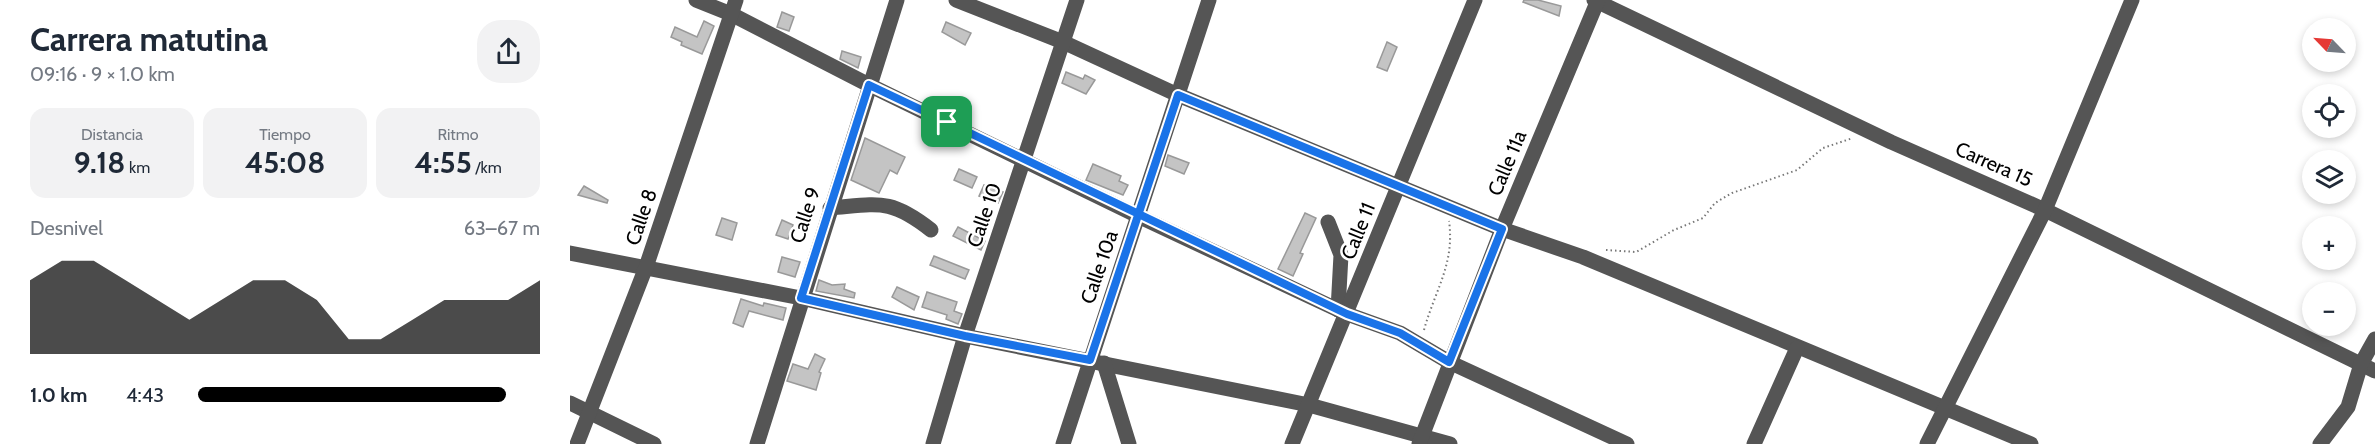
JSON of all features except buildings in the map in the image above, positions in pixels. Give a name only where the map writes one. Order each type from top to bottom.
[{"type":"street","points":[[696,0],[734,7],[869,85],[1138,216],[1342,312],[1400,333],[1449,362],[1627,444]]},
{"type":"street","name":"Calle 9","points":[[757,444],[801,298],[897,0]]},
{"type":"street","points":[[956,0],[1063,42],[1178,95],[1502,229],[1583,257],[2031,444]]},
{"type":"street","name":"Calle 10","points":[[933,444],[965,336],[1077,0]]},
{"type":"street","name":"Calle 10a","points":[[1063,444],[1097,361],[1138,216],[1209,0]]},
{"type":"street","name":"Calle 11","points":[[1292,444],[1309,405],[1342,312],[1399,185],[1475,0]]},
{"type":"street","points":[[1927,444],[2045,210],[2132,0]]},
{"type":"street","name":"Carrera 15","points":[[1596,1],[2045,210],[2368,367]]},
{"type":"street","name":"Calle 11a","points":[[1421,439],[1502,229],[1596,1]]},
{"type":"street","name":"Calle 8","points":[[578,444],[646,267],[734,7]]},
{"type":"street","points":[[830,208],[889,204],[900,208],[932,230]]},
{"type":"street","points":[[1328,222],[1341,255],[1342,312]]},
{"type":"street","points":[[570,253],[801,298],[965,336],[1309,405],[1421,439],[1450,444]]},
{"type":"street","points":[[2320,444],[2348,407],[2368,367],[2375,339]]},
{"type":"street","points":[[1754,444],[1797,348]]},
{"type":"street","points":[[1097,361],[1129,444]]},
{"type":"street","points":[[570,403],[654,444]]},
{"type":"path","points":[[1583,257],[1608,250],[1636,252],[1674,230],[1703,218],[1715,203],[1732,193],[1797,170],[1823,148],[1859,136],[1865,128]]},
{"type":"path","points":[[1415,342],[1423,333],[1433,298],[1447,270],[1451,246],[1446,205]]},
{"type":"route","points":[[947,122],[869,85],[801,298],[965,336],[1090,360],[1138,216],[1178,95],[1502,229],[1449,362],[1400,333],[1347,314],[1138,216],[947,122]]}]
